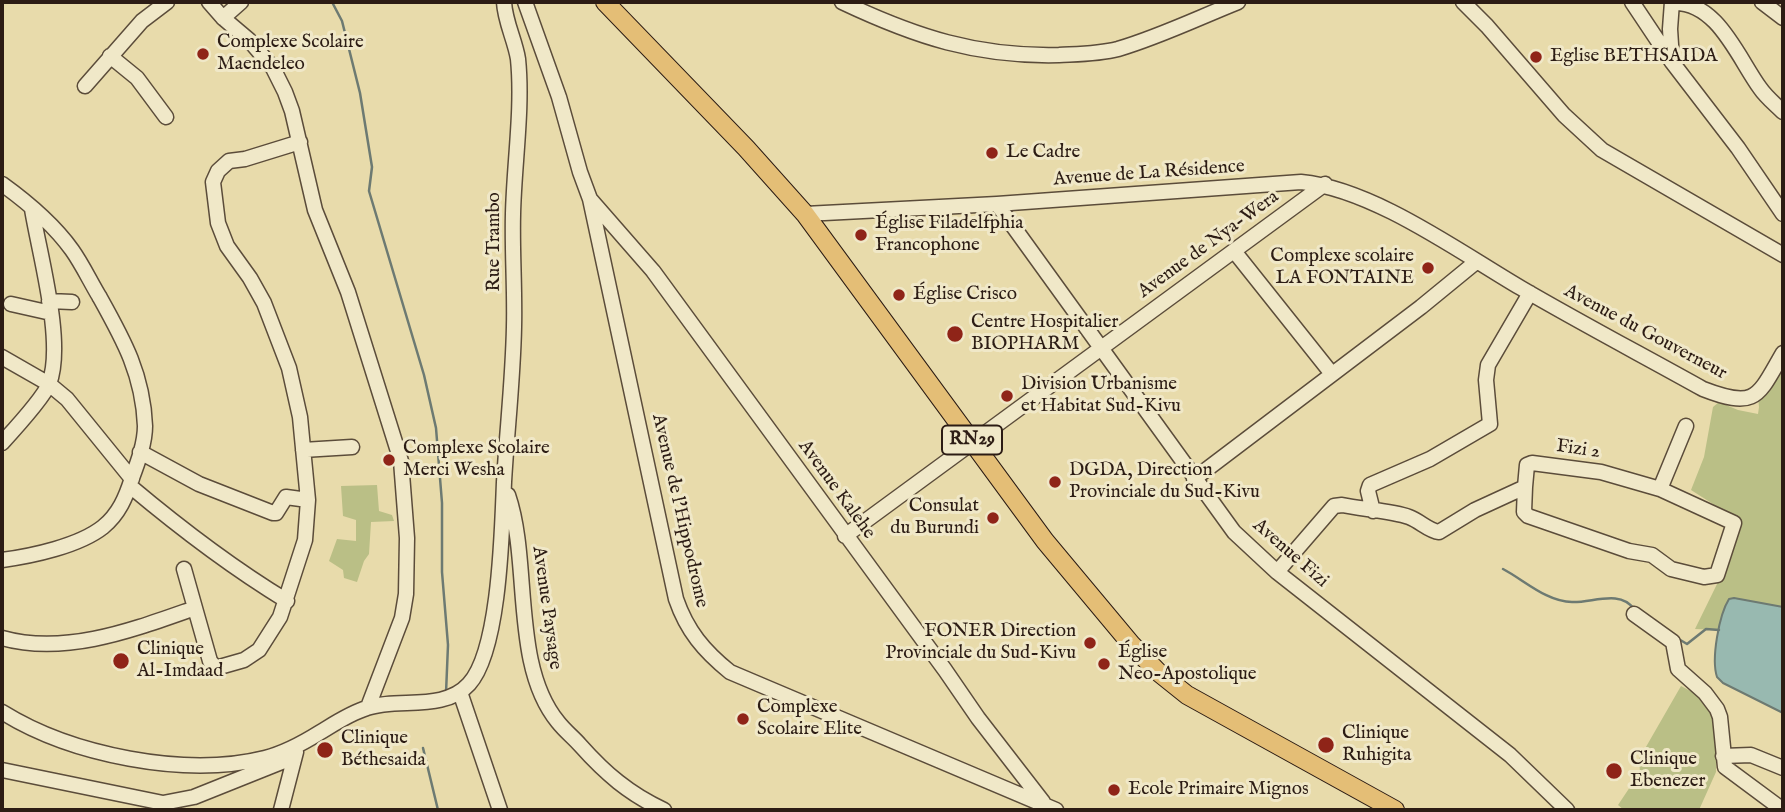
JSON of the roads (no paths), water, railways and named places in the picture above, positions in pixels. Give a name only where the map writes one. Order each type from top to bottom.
[{"type":"main road","name":"RN29","points":[[605,2],[746,148],[805,214],[1045,541],[1157,671],[1187,695],[1216,712],[1395,810]]},
{"type":"street","points":[[85,86],[142,21],[167,2]]},
{"type":"street","points":[[209,2],[249,40],[273,68],[292,111],[315,210],[348,292],[401,461],[407,538],[406,594],[402,618],[368,707]]},
{"type":"street","points":[[223,18],[241,2]]},
{"type":"street","name":"Rue Trambo","points":[[460,692],[473,679],[481,664],[496,599],[504,484],[514,327],[513,216],[518,114],[518,59],[505,15],[505,2]]},
{"type":"street","name":"Avenue de l'Hippodrome","points":[[525,2],[559,97],[590,199],[676,599],[688,628],[700,645],[730,672],[1052,808]]},
{"type":"street","points":[[842,2],[884,22],[957,46],[1024,55],[1088,54],[1115,50],[1238,2]]},
{"type":"street","points":[[1463,2],[1564,115],[1602,150],[1783,255]]},
{"type":"street","points":[[1632,2],[1672,62],[1738,148],[1783,214]]},
{"type":"street","points":[[1672,62],[1672,2],[1682,2],[1709,16],[1735,48],[1761,90],[1783,112]]},
{"type":"street","points":[[1762,2],[1783,18]]},
{"type":"street","points":[[110,55],[137,78],[166,117]]},
{"type":"street","points":[[184,569],[210,661],[216,668],[244,660],[259,650],[287,601],[305,540],[307,500],[303,450],[297,394],[289,368],[264,303],[228,246],[218,223],[214,182],[218,171],[229,161],[245,159],[300,142]]},
{"type":"street","name":"Avenue de La Résidence","points":[[805,214],[997,204],[1301,182],[1325,184],[1384,208],[1476,262]]},
{"type":"street","points":[[2,184],[72,249],[128,348],[142,399],[145,428],[131,483],[116,515],[93,534],[47,551],[2,560]]},
{"type":"street","name":"Avenue de Nya-Wera","points":[[845,536],[1325,184]]},
{"type":"street","name":"Avenue Kalehe","points":[[590,199],[653,271],[1013,764],[1052,808]]},
{"type":"street","name":"Avenue Fizi","points":[[997,204],[1234,532],[1277,572],[1510,755],[1567,810]]},
{"type":"street","points":[[2,443],[49,384],[53,348],[50,307],[32,209]]},
{"type":"street","points":[[1234,251],[1332,374]]},
{"type":"street","points":[[1194,479],[1421,307],[1476,262]]},
{"type":"street","name":"Avenue du Gouverneur","points":[[1476,262],[1703,389],[1724,397],[1738,399],[1762,391],[1783,353]]},
{"type":"street","points":[[1373,511],[1368,491],[1370,485],[1430,459],[1490,424],[1486,380],[1488,365],[1530,293]]},
{"type":"street","points":[[11,304],[50,307],[72,302]]},
{"type":"street","points":[[2,357],[49,384],[78,411],[131,483],[190,536],[243,576],[287,601]]},
{"type":"street","points":[[1277,572],[1334,506],[1342,505],[1410,517],[1435,532],[1440,532],[1475,510],[1525,487],[1524,512],[1528,516],[1629,551],[1652,555],[1671,569],[1714,577],[1734,523],[1660,489],[1686,426]]},
{"type":"street","points":[[303,450],[352,447]]},
{"type":"street","points":[[140,452],[200,484],[273,513],[276,513],[286,497],[307,500]]},
{"type":"street","name":"Fizi 2","points":[[1525,487],[1527,465],[1532,463],[1601,472],[1660,489]]},
{"type":"street","name":"Avenue Paysage","points":[[504,484],[512,506],[532,661],[545,699],[557,721],[605,773],[628,792],[664,810]]},
{"type":"street","points":[[2,638],[39,645],[122,633],[195,608]]},
{"type":"street","points":[[1634,614],[1673,642],[1678,669],[1714,703],[1720,718],[1725,767],[1783,810]]},
{"type":"street","points":[[2,770],[163,803],[194,797],[297,751],[368,707],[432,701],[460,692],[500,810]]},
{"type":"street","points":[[2,712],[38,733],[80,748],[101,754],[169,763],[232,763],[297,751]]},
{"type":"street","points":[[281,810],[297,751]]},
{"type":"street","points":[[1723,755],[1751,755],[1783,768]]},
{"type":"street","points":[[997,785],[1013,764]]},
{"type":"water","points":[[1729,599],[1783,607],[1783,713],[1723,683],[1717,677],[1715,659],[1719,626],[1725,606]]},
{"type":"waterway","points":[[332,2],[342,21],[360,93],[372,167],[369,191],[424,375],[436,428],[448,645],[446,693]]},
{"type":"waterway","points":[[1503,569],[1536,590],[1563,601],[1614,598],[1628,603],[1634,609]]},
{"type":"waterway","points":[[1677,638],[1687,644],[1706,629],[1719,630]]},
{"type":"waterway","points":[[423,748],[438,810]]},
{"type":"place","name":"Complexe Scolaire Maendeleo","points":[[203,54]]},
{"type":"place","name":"Eglise BETHSAIDA","points":[[1536,57]]},
{"type":"place","name":"Le Cadre","points":[[992,153]]},
{"type":"place","name":"Église Filadelfphia Francophone","points":[[861,235]]},
{"type":"place","name":"Complexe scolaire LA FONTAINE","points":[[1428,268]]},
{"type":"place","name":"Église Crisco","points":[[899,295]]},
{"type":"place","name":"Centre Hospitalier BIOPHARM","points":[[955,334]]},
{"type":"place","name":"Division Urbanisme et Habitat Sud-Kivu","points":[[1007,396]]},
{"type":"place","name":"Complexe Scolaire Merci Wesha","points":[[389,460]]},
{"type":"place","name":"DGDA, Direction Provinciale du Sud-Kivu","points":[[1055,482]]},
{"type":"place","name":"Consulat du Burundi","points":[[993,518]]},
{"type":"place","name":"FONER Direction Provinciale du Sud-Kivu","points":[[1090,643]]},
{"type":"place","name":"Clinique Al-Imdaad","points":[[121,661]]},
{"type":"place","name":"Église Neo-Apostolique","points":[[1104,664]]},
{"type":"place","name":"Complexe Scolaire Elite","points":[[743,719]]},
{"type":"place","name":"Clinique Ruhigita","points":[[1326,745]]},
{"type":"place","name":"Clinique Béthesaida","points":[[325,750]]},
{"type":"place","name":"Clinique Ebenezer","points":[[1614,771]]},
{"type":"place","name":"Ecole Primaire Mignos","points":[[1114,790]]}]
